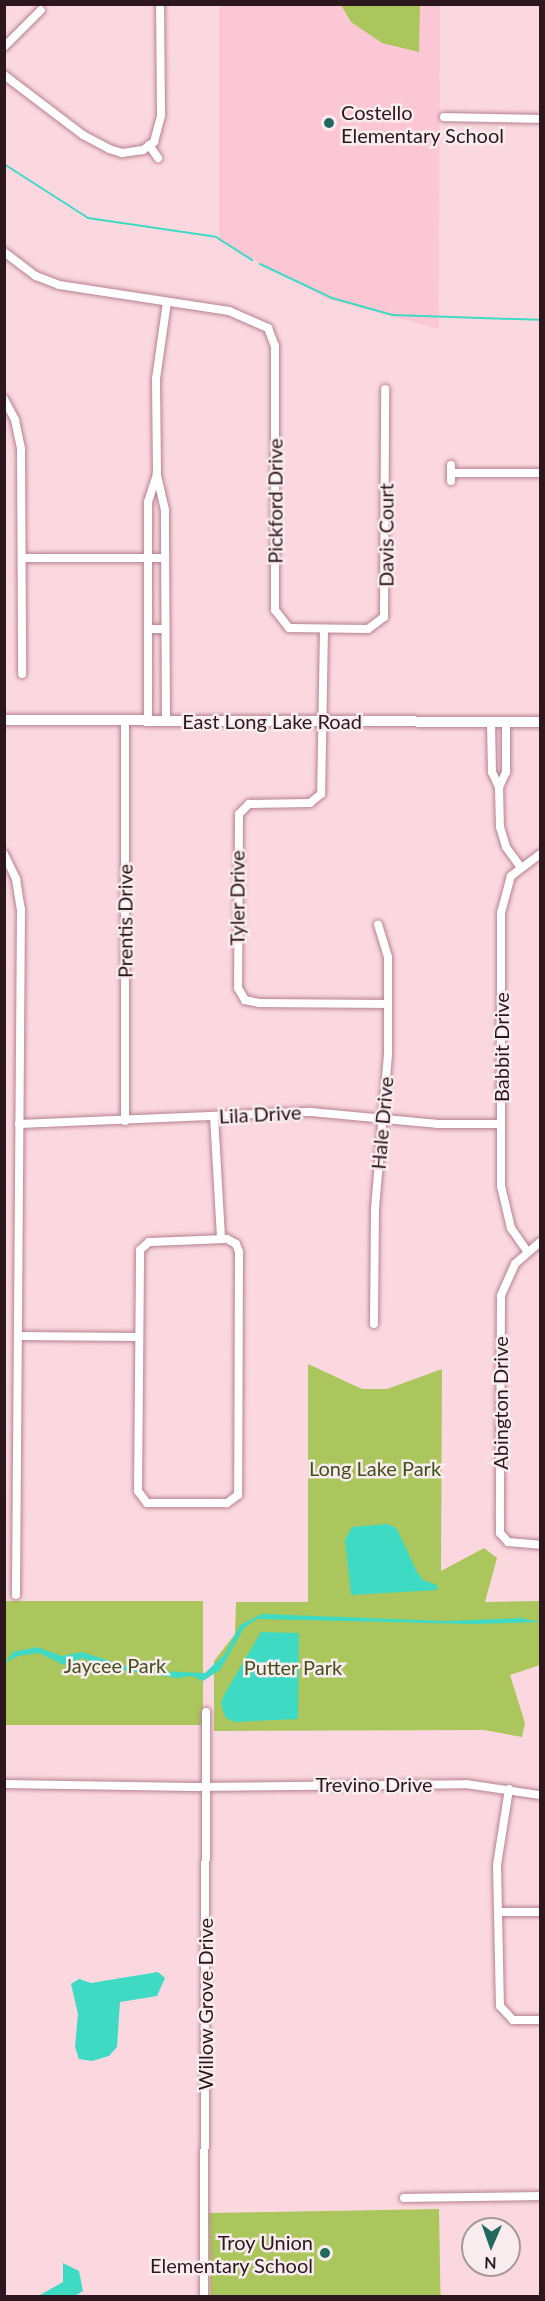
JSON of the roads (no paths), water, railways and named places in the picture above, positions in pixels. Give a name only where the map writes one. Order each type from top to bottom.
[{"type":"main road","name":"East Long Lake Road","points":[[4,720],[540,722]]},
{"type":"street","points":[[4,75],[83,135],[109,149],[134,153],[149,145],[159,131],[161,115],[160,4]]},
{"type":"street","points":[[4,47],[41,10]]},
{"type":"street","points":[[444,117],[540,119]]},
{"type":"street","points":[[149,145],[158,159]]},
{"type":"street","points":[[4,252],[36,276],[59,285],[167,302],[156,379],[156,474],[148,502],[148,721]]},
{"type":"street","name":"Pickford Drive","points":[[167,302],[240,314],[263,323],[272,333],[275,346],[275,610],[289,628],[324,629]]},
{"type":"street","name":"Davis Court","points":[[324,629],[368,629],[378,624],[385,613],[385,388]]},
{"type":"street","points":[[4,399],[20,438],[22,674]]},
{"type":"street","points":[[451,473],[540,473]]},
{"type":"street","points":[[156,474],[165,502],[166,721]]},
{"type":"street","points":[[22,558],[165,558]]},
{"type":"street","points":[[148,628],[165,629]]},
{"type":"street","points":[[324,629],[324,721]]},
{"type":"street","name":"Prentis Drive","points":[[125,721],[126,1121]]},
{"type":"street","name":"Tyler Drive","points":[[324,721],[323,783],[318,798],[303,804],[249,804],[238,814],[238,988],[245,1000],[259,1004],[388,1004]]},
{"type":"street","points":[[491,722],[492,772],[499,787],[503,837],[520,866]]},
{"type":"street","points":[[499,787],[506,772],[506,722]]},
{"type":"street","points":[[4,854],[16,879],[21,902],[16,1595]]},
{"type":"street","name":"Babbit Drive","points":[[527,1251],[511,1228],[503,1205],[502,904],[508,882],[520,866],[540,854]]},
{"type":"street","name":"Hale Drive","points":[[375,1324],[375,1222],[388,1004],[386,945],[378,924]]},
{"type":"street","name":"Lila Drive","points":[[19,1124],[311,1112],[438,1124],[501,1124]]},
{"type":"street","points":[[214,1116],[221,1239]]},
{"type":"street","points":[[221,1239],[236,1244],[239,1491],[235,1500],[227,1503],[142,1500],[138,1491],[139,1337],[142,1246],[149,1242],[221,1239]]},
{"type":"street","name":"Abington Drive","points":[[540,1242],[527,1251],[506,1278],[500,1302],[500,1528],[508,1542],[540,1545]]},
{"type":"street","points":[[18,1336],[139,1337]]},
{"type":"street","name":"Willow Grove Drive","points":[[204,2296],[206,1712]]},
{"type":"street","name":"Trevino Drive","points":[[4,1784],[206,1786],[466,1784],[509,1789],[540,1796]]},
{"type":"street","points":[[509,1789],[498,1854],[499,2000],[506,2016],[513,2020],[540,2020]]},
{"type":"street","points":[[498,1912],[540,1912]]},
{"type":"street","points":[[404,2198],[540,2196]]},
{"type":"waterway","points":[[4,164],[88,218],[216,237],[252,260]]},
{"type":"waterway","points":[[260,264],[332,298],[393,315],[540,320]]},
{"type":"place","name":"Costello Elementary School","points":[[329,123]]},
{"type":"place","name":"Troy Union Elementary School","points":[[325,2253]]},
{"type":"park label","name":"Long Lake Park","points":[[375,1468]]},
{"type":"park label","name":"Jaycee Park","points":[[115,1665]]},
{"type":"park label","name":"Putter Park","points":[[293,1667]]}]
